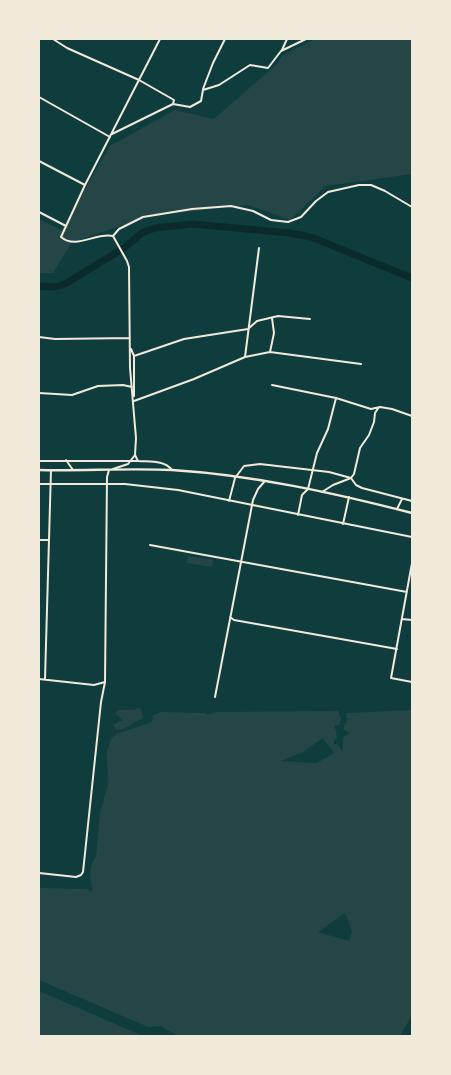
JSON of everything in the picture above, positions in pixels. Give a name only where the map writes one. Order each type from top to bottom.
[{"type":"main road","points":[[39,470],[172,470],[308,489],[412,513]]},
{"type":"street","points":[[53,39],[67,48],[139,80],[174,100],[173,104]]},
{"type":"street","points":[[134,401],[130,349],[128,261],[113,236],[106,234],[78,242],[65,241],[61,237],[85,185],[160,39]]},
{"type":"street","points":[[111,136],[173,104],[190,107],[201,101],[213,63],[225,39]]},
{"type":"street","points":[[203,90],[219,85],[250,65],[268,68],[281,51],[287,39]]},
{"type":"street","points":[[281,51],[306,39]]},
{"type":"street","points":[[39,97],[111,136]]},
{"type":"street","points":[[39,161],[85,185]]},
{"type":"street","points":[[113,236],[119,229],[143,217],[231,206],[253,210],[271,220],[288,222],[301,217],[316,201],[328,192],[359,185],[371,185],[412,207]]},
{"type":"street","points":[[39,212],[66,226]]},
{"type":"street","points":[[245,357],[259,248]]},
{"type":"street","points":[[134,356],[184,340],[248,329],[257,321],[278,316],[310,319]]},
{"type":"street","points":[[270,352],[274,333],[272,318]]},
{"type":"street","points":[[39,337],[55,339],[130,338]]},
{"type":"street","points":[[130,349],[134,356],[135,455],[138,461]]},
{"type":"street","points":[[134,401],[194,379],[245,357],[270,352],[361,364]]},
{"type":"street","points":[[39,393],[72,395],[98,386],[123,385],[132,387]]},
{"type":"street","points":[[272,386],[336,398],[371,409],[375,413]]},
{"type":"street","points":[[298,515],[302,495],[308,489],[317,453],[328,429],[336,398]]},
{"type":"street","points":[[371,409],[380,407],[392,408],[412,416]]},
{"type":"street","points":[[322,492],[333,485],[351,478],[354,474],[360,448],[369,435],[375,413],[380,407]]},
{"type":"street","points":[[39,873],[76,877],[83,872],[101,702],[105,682],[107,473],[109,470],[128,464],[135,455]]},
{"type":"street","points":[[66,460],[73,470]]},
{"type":"street","points":[[39,461],[138,461],[163,463],[172,470]]},
{"type":"street","points":[[229,501],[235,478],[244,466],[260,464],[329,472],[351,478],[356,485],[362,488],[412,501]]},
{"type":"street","points":[[45,679],[51,470]]},
{"type":"street","points":[[215,697],[252,506],[255,495],[264,482]]},
{"type":"street","points":[[39,484],[107,483],[178,490],[412,537]]},
{"type":"street","points":[[344,524],[349,497]]},
{"type":"street","points":[[397,509],[402,499]]},
{"type":"street","points":[[39,540],[49,540]]},
{"type":"street","points":[[150,545],[407,592]]},
{"type":"street","points":[[412,563],[391,678],[412,682]]},
{"type":"street","points":[[230,617],[234,620],[397,649]]},
{"type":"street","points":[[402,619],[412,620]]},
{"type":"street","points":[[39,679],[94,685],[105,682]]},
{"type":"shaded area","points":[[315,39],[412,39],[412,174],[326,186],[290,220],[248,205],[150,216],[72,242],[53,273],[39,273],[39,219],[61,230],[110,146],[175,110],[214,119],[277,64],[282,56]]},
{"type":"shaded area","points":[[188,556],[213,560],[212,567],[187,563]]},
{"type":"shaded area","points":[[141,709],[142,719],[117,730],[113,725],[122,719],[115,714],[118,710],[134,710]]},
{"type":"shaded area","points":[[412,710],[412,1015],[400,1036],[178,1036],[161,1026],[148,1027],[39,980],[39,888],[87,889],[91,892],[93,889],[90,873],[96,857],[100,813],[108,784],[107,752],[111,739],[116,734],[152,722],[153,715],[161,712],[205,713],[207,715],[216,712],[338,711],[341,720],[339,725],[334,727],[337,739],[334,740],[334,744],[337,744],[342,751],[343,738],[349,733],[344,729],[344,725],[347,722],[346,713]],"holes":[[[323,738],[334,753],[317,763],[281,761],[303,752]],[[345,913],[352,931],[349,941],[318,932]]]},
{"type":"shaded area","points":[[39,991],[143,1036],[39,1036]]},
{"type":"waterway","points":[[39,286],[55,287],[65,284],[124,248],[142,233],[155,228],[193,224],[289,233],[311,237],[412,278]]}]
